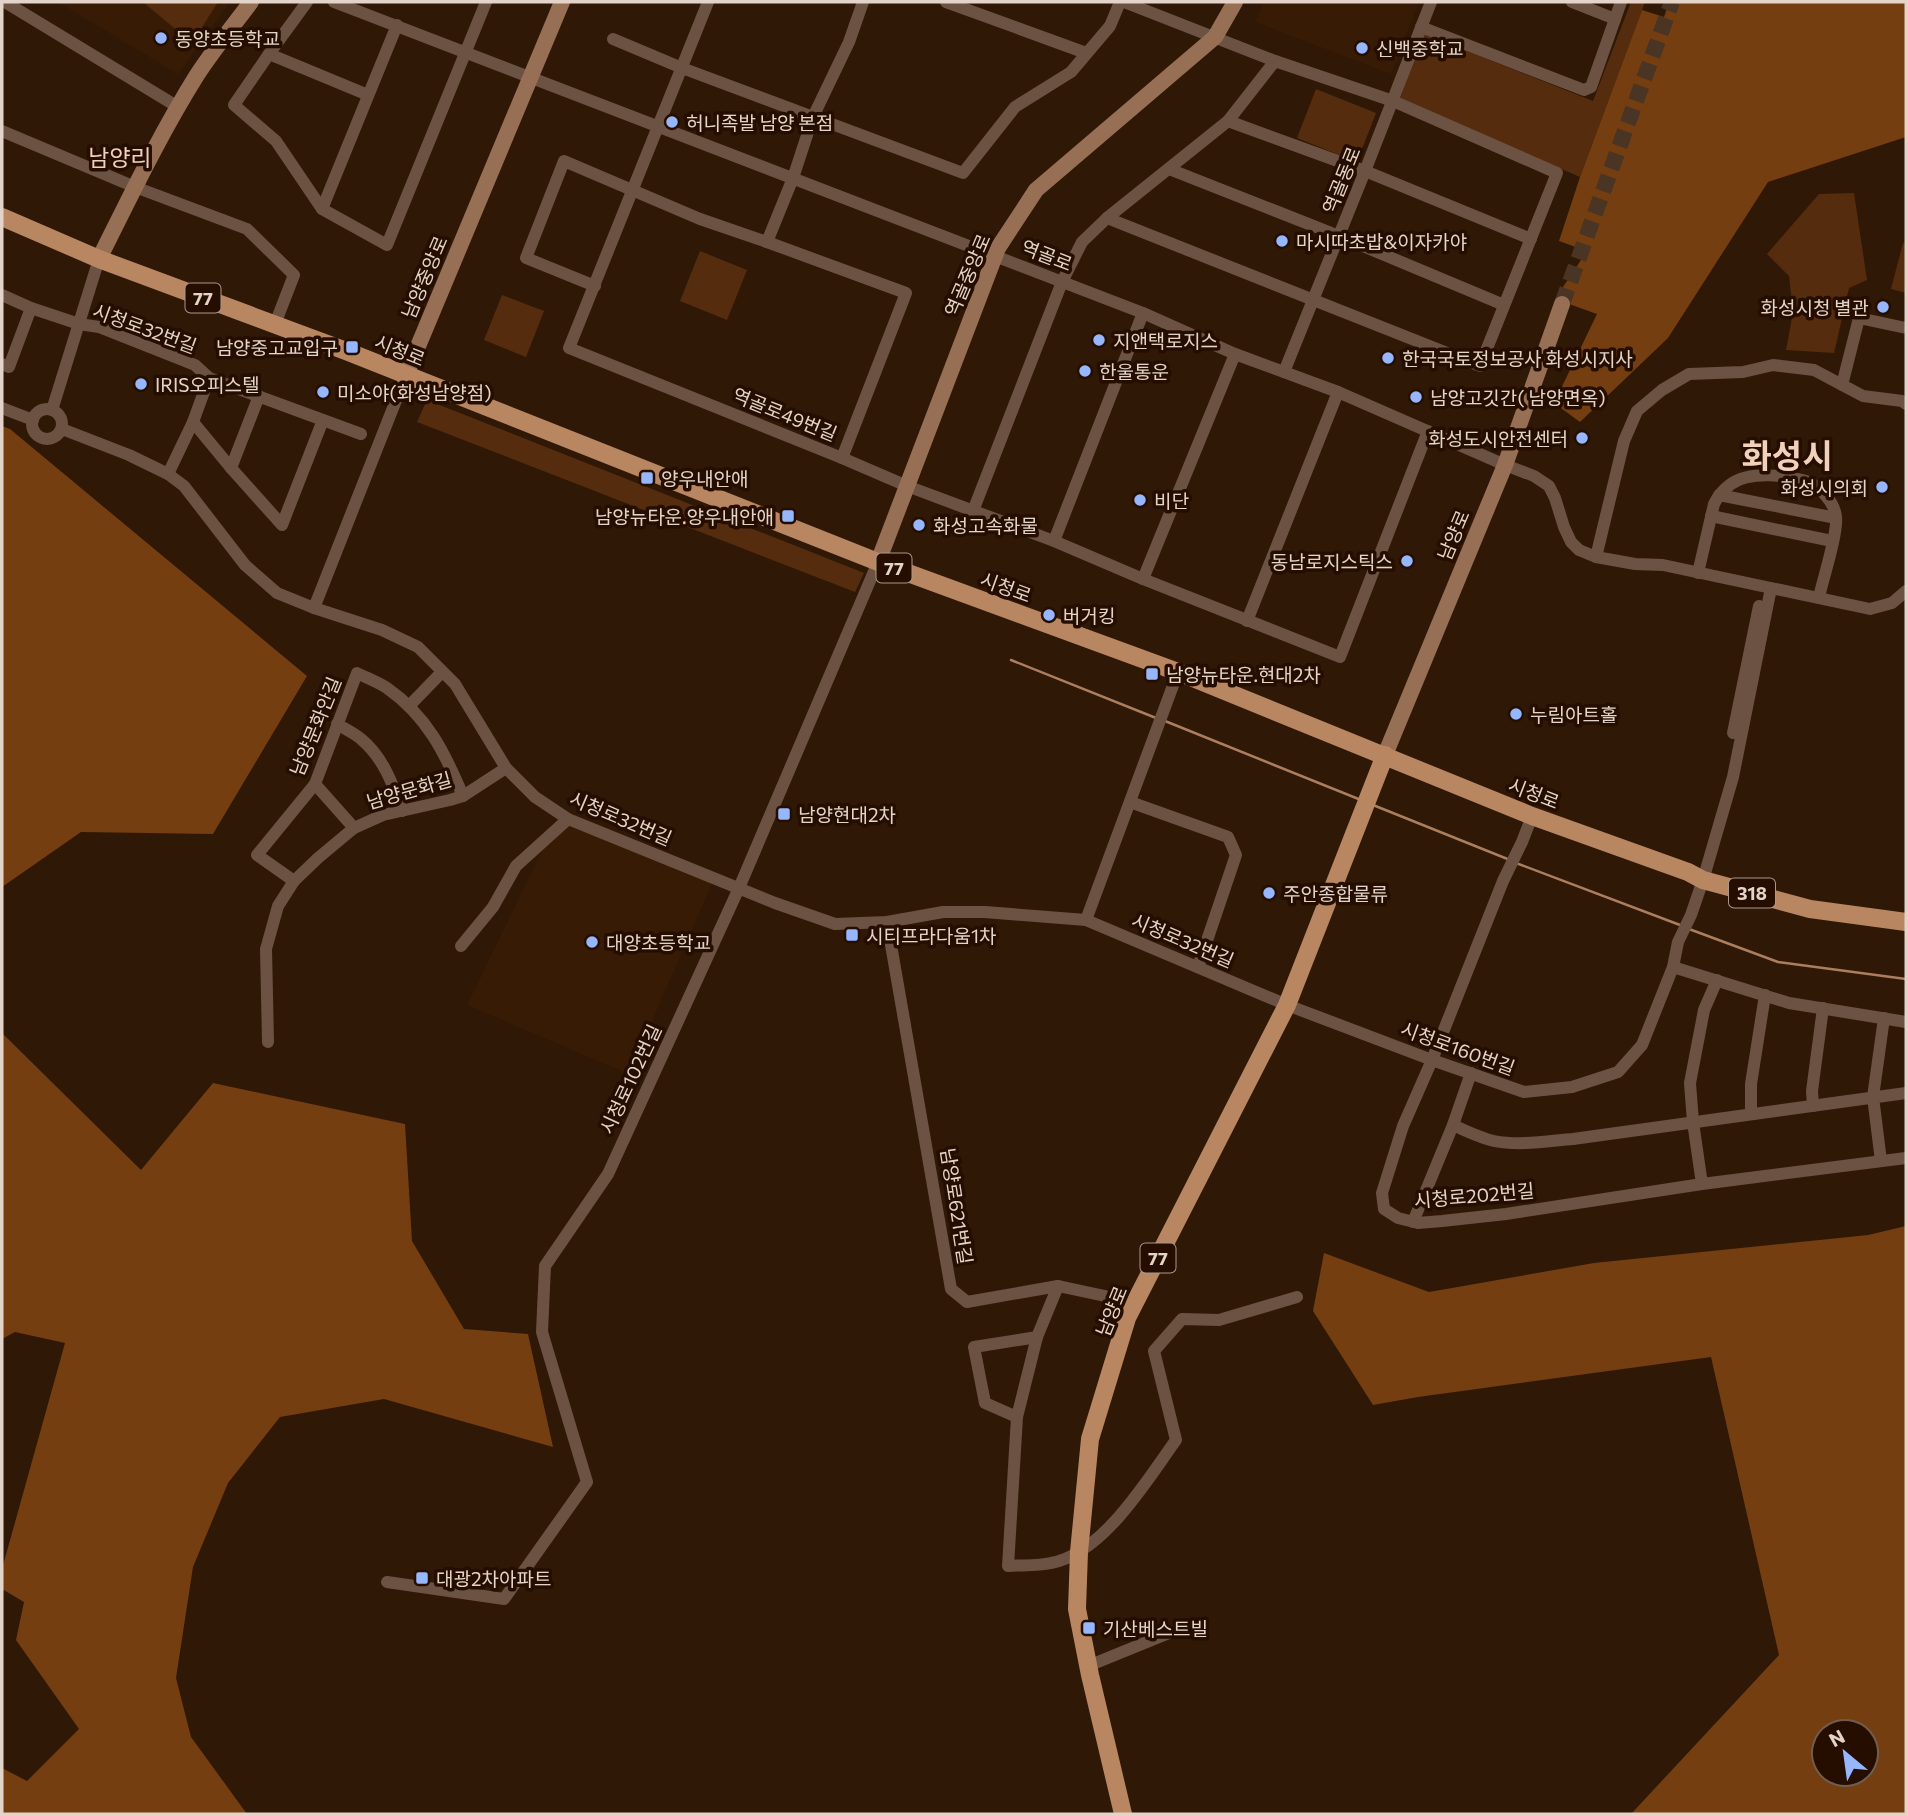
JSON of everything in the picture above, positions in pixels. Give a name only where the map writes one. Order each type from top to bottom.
[{"type":"main road","name":"시청로","points":[[2,217],[99,259],[275,324],[878,562],[1178,672],[1532,816],[1676,867],[1703,880],[1810,909],[1906,922]]},
{"type":"main road","name":"남양로","points":[[1123,1814],[1077,1609],[1079,1552],[1090,1439],[1127,1318],[1287,1005],[1385,755]]},
{"type":"street","points":[[5,2],[178,107]]},
{"type":"street","points":[[52,410],[99,259],[178,107],[199,73],[251,2]]},
{"type":"street","points":[[307,2],[234,105],[276,141],[322,209],[387,245],[486,2]]},
{"type":"street","name":"역골로","points":[[334,2],[1143,313],[1235,354],[1338,392],[1505,466],[1534,476],[1549,486],[1571,542],[1579,550],[1595,557]]},
{"type":"street","name":"남양중앙로","points":[[314,608],[406,375],[562,2]]},
{"type":"street","name":"역골로49번길","points":[[708,2],[569,348],[842,458],[906,293],[767,242]]},
{"type":"street","points":[[595,285],[526,258],[564,161],[700,219],[767,242],[793,178],[813,117],[849,42],[863,2]]},
{"type":"street","points":[[946,2],[1086,53]]},
{"type":"street","points":[[613,39],[682,68],[963,173],[1015,107],[1071,72],[1110,26],[1122,2],[1275,61],[1392,101],[1558,173],[1480,366],[1107,218]]},
{"type":"street","name":"역골중앙로","points":[[878,562],[998,248],[1036,190],[1216,37],[1235,2]]},
{"type":"street","name":"역골동로","points":[[1284,372],[1431,2]]},
{"type":"street","points":[[1572,2],[1615,19]]},
{"type":"street","points":[[1420,27],[1584,90],[1591,87],[1621,2]]},
{"type":"street","points":[[322,209],[397,25]]},
{"type":"street","points":[[268,54],[368,95]]},
{"type":"street","points":[[973,511],[1062,282],[1082,242],[1107,218],[1228,121],[1275,61]]},
{"type":"street","points":[[1228,121],[1365,172],[1531,239]]},
{"type":"street","points":[[2,131],[135,187],[247,229],[294,275],[275,324]]},
{"type":"street","points":[[1169,169],[1504,305]]},
{"type":"street","name":"시청로32번길","points":[[2,295],[31,309],[79,324],[99,327],[195,365],[209,378],[361,434]]},
{"type":"street","name":"남양로","points":[[1385,755],[1505,466],[1562,304]]},
{"type":"street","points":[[2,364],[9,367],[31,309]]},
{"type":"street","points":[[1054,541],[1143,313]]},
{"type":"street","points":[[1842,385],[1859,318],[1906,328]]},
{"type":"street","points":[[1143,579],[1235,354]]},
{"type":"street","points":[[1906,404],[1902,401],[1863,396],[1814,370],[1773,365],[1743,372],[1689,374],[1662,390],[1637,411],[1623,441],[1595,557],[1635,564],[1663,565],[1870,609],[1892,603],[1906,591]]},
{"type":"street","points":[[168,474],[194,422],[209,378]]},
{"type":"street","points":[[1247,621],[1338,392]]},
{"type":"street","points":[[231,468],[259,396]]},
{"type":"street","points":[[2,408],[33,420]]},
{"type":"street","points":[[52,410],[60,415],[62,429],[56,437],[41,438],[34,430],[33,420],[38,412],[52,410]]},
{"type":"street","points":[[194,422],[282,525],[323,420]]},
{"type":"street","name":"시청로32번길","points":[[62,429],[129,455],[168,474],[184,486],[245,565],[276,593],[382,630],[418,647],[455,684],[506,768],[535,797],[568,819],[835,924],[887,922],[943,912],[985,912],[1086,920],[1287,1005]]},
{"type":"street","points":[[842,458],[1340,657],[1428,430]]},
{"type":"street","points":[[1698,573],[1714,504],[1733,482],[1759,474],[1808,481],[1827,498],[1836,518],[1819,597]]},
{"type":"street","points":[[1719,495],[1836,518]]},
{"type":"street","points":[[1711,516],[1832,541]]},
{"type":"street","name":"시청로102번길","points":[[387,1581],[504,1599],[587,1482],[542,1332],[545,1266],[608,1174],[738,888],[878,562]]},
{"type":"street","name":"시청로160번길","points":[[1287,1005],[1524,1092],[1572,1087],[1618,1072],[1642,1045],[1703,880],[1733,777],[1767,587]]},
{"type":"street","points":[[409,706],[442,672]]},
{"type":"street","points":[[1086,920],[1178,672]]},
{"type":"street","name":"남양문화안길","points":[[294,881],[257,855],[316,784],[357,673],[385,687],[409,706],[427,726],[448,761],[463,796]]},
{"type":"street","points":[[337,724],[360,738],[378,756],[393,785],[402,811]]},
{"type":"street","name":"남양문화길","points":[[268,1042],[266,949],[278,906],[294,881],[354,828],[383,815],[463,796],[506,768]]},
{"type":"street","points":[[316,784],[354,828]]},
{"type":"street","points":[[1130,802],[1228,837],[1236,855],[1198,967]]},
{"type":"street","name":"시청로202번길","points":[[1532,816],[1503,881],[1432,1060],[1402,1126],[1382,1193],[1384,1209],[1398,1218],[1418,1223],[1506,1214],[1702,1184],[1906,1158]]},
{"type":"street","points":[[461,946],[493,907],[516,866],[568,819]]},
{"type":"street","name":"남양로621번길","points":[[887,922],[951,1289],[967,1303],[1058,1286]]},
{"type":"street","points":[[1673,967],[1789,1003],[1906,1022]]},
{"type":"street","points":[[1702,1184],[1690,1083],[1704,1010],[1717,980]]},
{"type":"street","points":[[1751,1114],[1751,1084],[1765,995]]},
{"type":"street","points":[[1813,1105],[1812,1091],[1823,1008]]},
{"type":"street","points":[[1881,1161],[1873,1097],[1884,1018]]},
{"type":"street","points":[[1413,1222],[1471,1073]]},
{"type":"street","points":[[1453,1125],[1495,1141],[1521,1143],[1573,1139],[1906,1093]]},
{"type":"street","points":[[1132,1308],[1105,1296],[1058,1286],[1037,1337],[1017,1417],[1008,1566],[1054,1563],[1079,1552],[1110,1529],[1176,1440],[1154,1351],[1182,1319],[1219,1320],[1297,1297]]},
{"type":"street","points":[[1017,1417],[985,1403],[974,1347],[1037,1337]]},
{"type":"street","points":[[1088,1665],[1174,1632]]},
{"type":"shaded area","name":"동양초등학교","points":[[58,2],[230,2],[178,74]]},
{"type":"shaded area","points":[[143,2],[218,2],[192,43]]},
{"type":"shaded area","name":"신백중학교","points":[[1264,2],[1419,2],[1391,74],[1255,22]]},
{"type":"shaded area","points":[[1631,2],[1645,2],[1580,177],[1400,99],[1423,34],[1593,101]]},
{"type":"shaded area","points":[[1669,2],[1906,2],[1906,137],[1768,182],[1668,338],[1580,422],[1554,403],[1597,314],[1555,299],[1587,251],[1559,241],[1642,10],[1664,17]]},
{"type":"shaded area","points":[[1316,89],[1376,113],[1357,162],[1297,138]]},
{"type":"shaded area","points":[[1854,193],[1867,280],[1849,288],[1834,353],[1786,350],[1793,312],[1789,276],[1767,254],[1819,194]]},
{"type":"shaded area","points":[[1903,243],[1906,244],[1906,293],[1891,289]]},
{"type":"shaded area","points":[[700,251],[747,270],[727,320],[680,301]]},
{"type":"shaded area","points":[[502,295],[544,311],[526,357],[484,340]]},
{"type":"shaded area","points":[[427,400],[864,573],[855,592],[417,422]]},
{"type":"shaded area","points":[[2,426],[10,429],[307,676],[213,834],[81,832],[2,887]]},
{"type":"shaded area","name":"대양초등학교","points":[[556,822],[714,879],[629,1074],[467,1005]]},
{"type":"shaded area","points":[[2,1033],[141,1170],[213,1083],[405,1124],[412,1241],[464,1329],[528,1334],[553,1447],[384,1399],[280,1417],[228,1483],[193,1567],[176,1678],[191,1737],[247,1814],[2,1814],[2,1768],[27,1781],[79,1729],[16,1640],[24,1602],[2,1589],[2,1569],[65,1343],[15,1332],[2,1339]]},
{"type":"shaded area","points":[[1906,1226],[1906,1814],[1631,1814],[1779,1655],[1711,1357],[1373,1405],[1313,1311],[1324,1253],[1429,1292],[1594,1263],[1868,1235]]},
{"type":"waterway","points":[[1011,660],[1156,718]]},
{"type":"waterway","points":[[1165,721],[1361,800]]},
{"type":"waterway","points":[[1373,805],[1510,860]]},
{"type":"waterway","points":[[1516,863],[1680,925]]},
{"type":"waterway","points":[[1689,929],[1778,962],[1906,979]]},
{"type":"tunnel","points":[[1562,304],[1672,2]]},
{"type":"place","name":"동양초등학교","points":[[161,38]]},
{"type":"place","name":"신백중학교","points":[[1362,48]]},
{"type":"place","name":"허니족발 남양 본점","points":[[672,122]]},
{"type":"place","name":"마시따초밥&이자카야","points":[[1282,241]]},
{"type":"place","name":"화성시청 별관","points":[[1883,307]]},
{"type":"place","name":"지앤택로지스","points":[[1099,340]]},
{"type":"place","name":"남양중고교입구","points":[[352,347]]},
{"type":"place","name":"한국국토정보공사 화성시지사","points":[[1388,358]]},
{"type":"place","name":"한울통운","points":[[1085,371]]},
{"type":"place","name":"IRIS오피스텔","points":[[141,384]]},
{"type":"place","name":"미소야(화성남양점)","points":[[323,392]]},
{"type":"place","name":"남양고깃간( 남양면옥)","points":[[1416,397]]},
{"type":"place","name":"화성도시안전센터","points":[[1582,438]]},
{"type":"place","name":"양우내안애","points":[[647,478]]},
{"type":"place","name":"화성시의회","points":[[1882,487]]},
{"type":"place","name":"비단","points":[[1140,500]]},
{"type":"place","name":"남양뉴타운.양우내안애","points":[[788,516]]},
{"type":"place","name":"화성고속화물","points":[[919,525]]},
{"type":"place","name":"동남로지스틱스","points":[[1407,561]]},
{"type":"place","name":"버거킹","points":[[1049,615]]},
{"type":"place","name":"남양뉴타운.현대2차","points":[[1152,674]]},
{"type":"place","name":"누림아트홀","points":[[1516,714]]},
{"type":"place","name":"남양현대2차","points":[[784,814]]},
{"type":"place","name":"주안종합물류","points":[[1269,893]]},
{"type":"place","name":"시티프라다움1차","points":[[852,935]]},
{"type":"place","name":"대양초등학교","points":[[592,942]]},
{"type":"place","name":"대광2차아파트","points":[[422,1578]]},
{"type":"place","name":"기산베스트빌","points":[[1089,1628]]},
{"type":"district","name":"남양리","points":[[120,157]]},
{"type":"district","name":"화성시","points":[[1787,454]]}]
